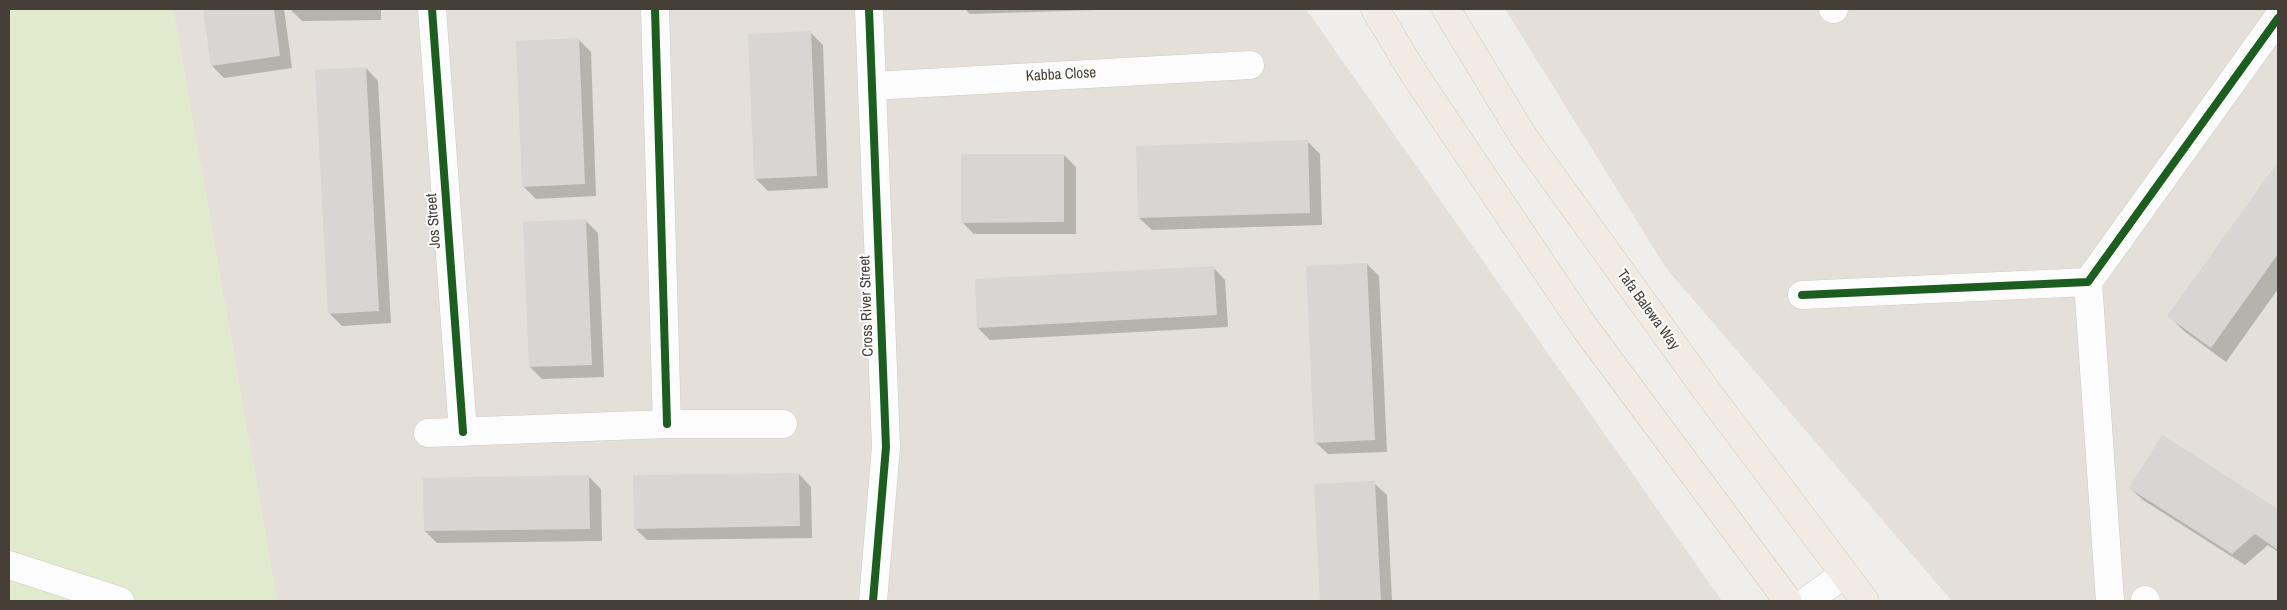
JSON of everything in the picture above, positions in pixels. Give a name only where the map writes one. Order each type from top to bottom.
[{"type":"main road","points":[[1375,9],[1414,74],[1585,328],[1788,601]]},
{"type":"main road","name":"Tafa Balewa Way","points":[[1446,9],[1528,144],[1706,390],[1865,601]]},
{"type":"street","name":"Jos Street","points":[[432,9],[463,432]]},
{"type":"street","points":[[655,9],[667,424]]},
{"type":"street","name":"Cross River Street","points":[[869,9],[886,447],[873,601]]},
{"type":"street","points":[[2110,601],[2088,282],[2278,18]]},
{"type":"street","name":"Kabba Close","points":[[872,86],[1250,65]]},
{"type":"street","points":[[1802,295],[2088,282]]},
{"type":"street","points":[[428,433],[667,424],[783,424]]},
{"type":"street","points":[[9,565],[120,601]]},
{"type":"street","points":[[1807,601],[1844,574]]},
{"type":"shaded area","points":[[173,9],[1306,9],[1722,601],[277,601]]},
{"type":"shaded area","points":[[1505,9],[2278,9],[2278,601],[1952,601],[1666,268]]},
{"type":"green space","points":[[9,9],[173,9],[277,601],[9,601]]},
{"type":"building","points":[[203,9],[274,9],[280,56],[211,66]]},
{"type":"building","points":[[811,31],[817,176],[754,179],[748,34]]},
{"type":"building","points":[[579,38],[585,184],[522,187],[516,41]]},
{"type":"building","points":[[366,67],[379,311],[328,314],[315,70]]},
{"type":"building","points":[[1308,140],[1310,213],[1138,218],[1136,146]]},
{"type":"building","points":[[961,154],[1064,154],[1064,222],[961,223]]},
{"type":"building","points":[[2278,162],[2278,254],[2211,348],[2167,316]]},
{"type":"building","points":[[586,219],[592,365],[529,367],[523,222]]},
{"type":"building","points":[[1367,263],[1375,440],[1314,443],[1306,266]]},
{"type":"building","points":[[1214,266],[1217,315],[977,328],[975,279]]},
{"type":"building","points":[[2162,435],[2278,509],[2278,550],[2255,534],[2232,554],[2129,488]]},
{"type":"building","points":[[799,473],[800,526],[634,529],[633,475]]},
{"type":"building","points":[[589,475],[590,529],[424,531],[423,478]]},
{"type":"building","points":[[1375,481],[1381,601],[1320,601],[1314,484]]},
{"type":"cycle path","points":[[432,9],[463,432]]},
{"type":"cycle path","points":[[655,9],[667,424]]},
{"type":"cycle path","points":[[869,9],[886,447],[873,601]]},
{"type":"cycle path","points":[[1802,295],[2088,282],[2278,18]]}]
